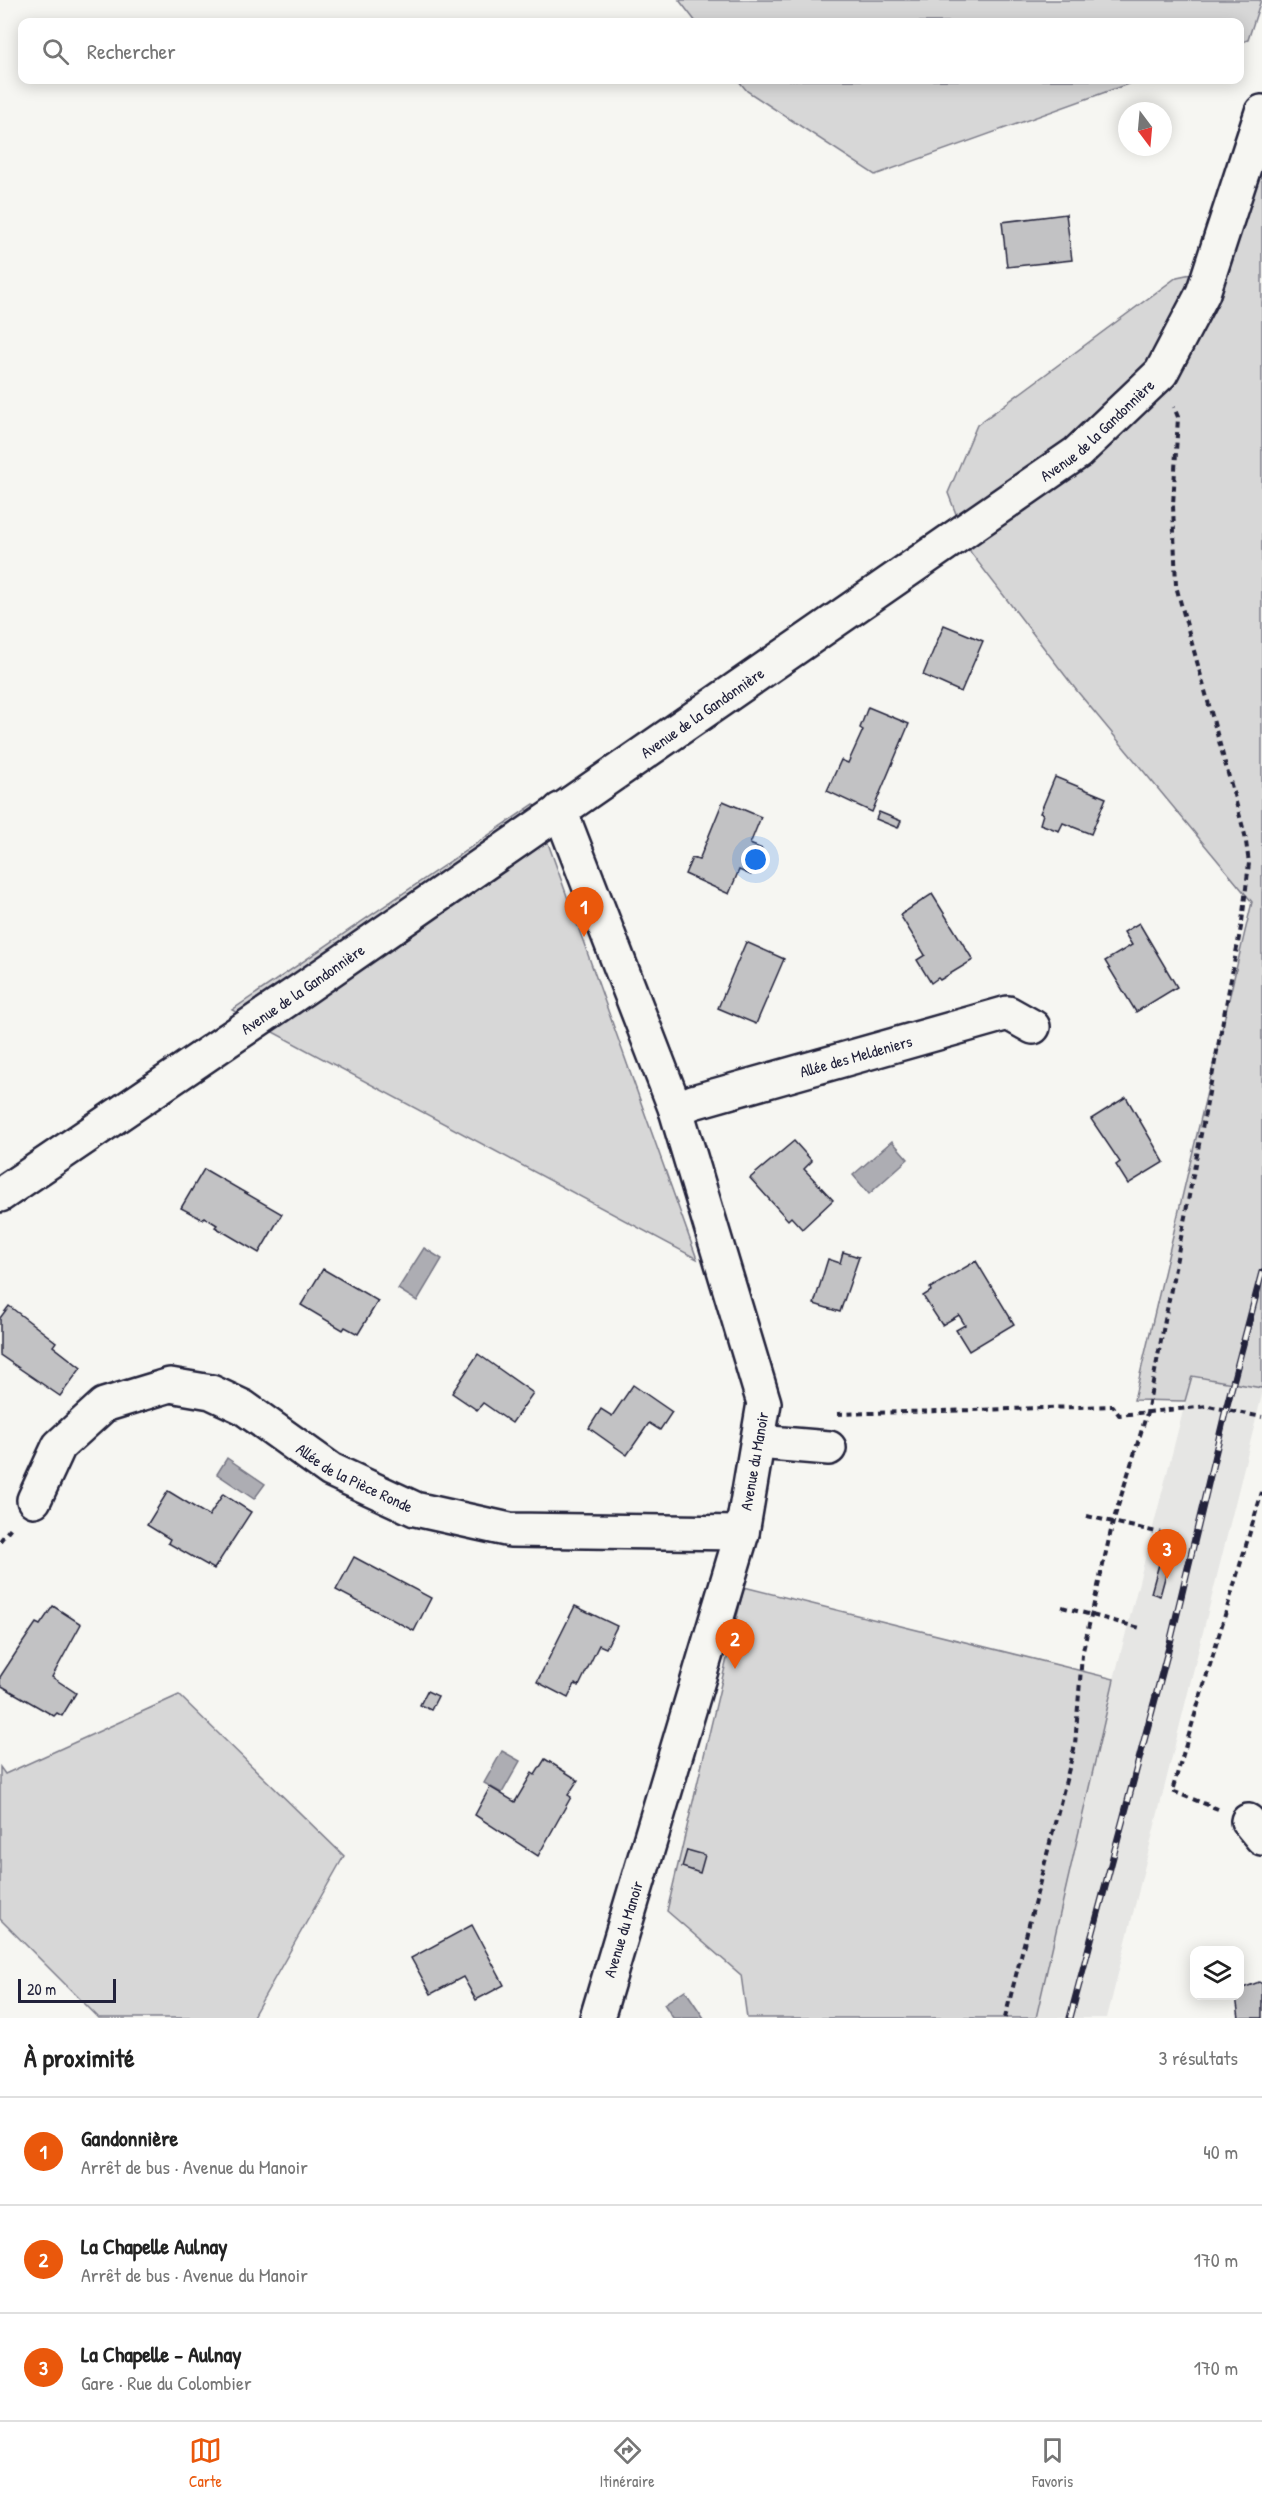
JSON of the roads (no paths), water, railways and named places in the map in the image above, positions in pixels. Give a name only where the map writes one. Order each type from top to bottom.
[{"type":"street","name":"Avenue de la Gandonnière","points":[[0,1195],[1077,453],[1161,373],[1203,293],[1262,112]]},
{"type":"street","name":"Avenue du Manoir","points":[[560,810],[676,1110],[764,1403],[742,1533],[597,2018]]},
{"type":"street","name":"Allée des Meldeniers","points":[[676,1110],[693,1102],[1008,1013],[1033,1027]]},
{"type":"street","name":"Allée de la Pièce Ronde","points":[[34,1500],[59,1446],[104,1405],[170,1385],[211,1392],[243,1407],[331,1470],[416,1509],[510,1530],[742,1533]]},
{"type":"street","points":[[758,1442],[829,1448]]},
{"type":"railway","points":[[1070,2018],[1169,1647],[1226,1409],[1262,1272]]},
{"type":"place","name":"Gandonnière","points":[[584,937]]},
{"type":"place","name":"La Chapelle - Aulnay","points":[[1167,1579]]},
{"type":"place","name":"La Chapelle Aulnay","points":[[735,1669]]}]
